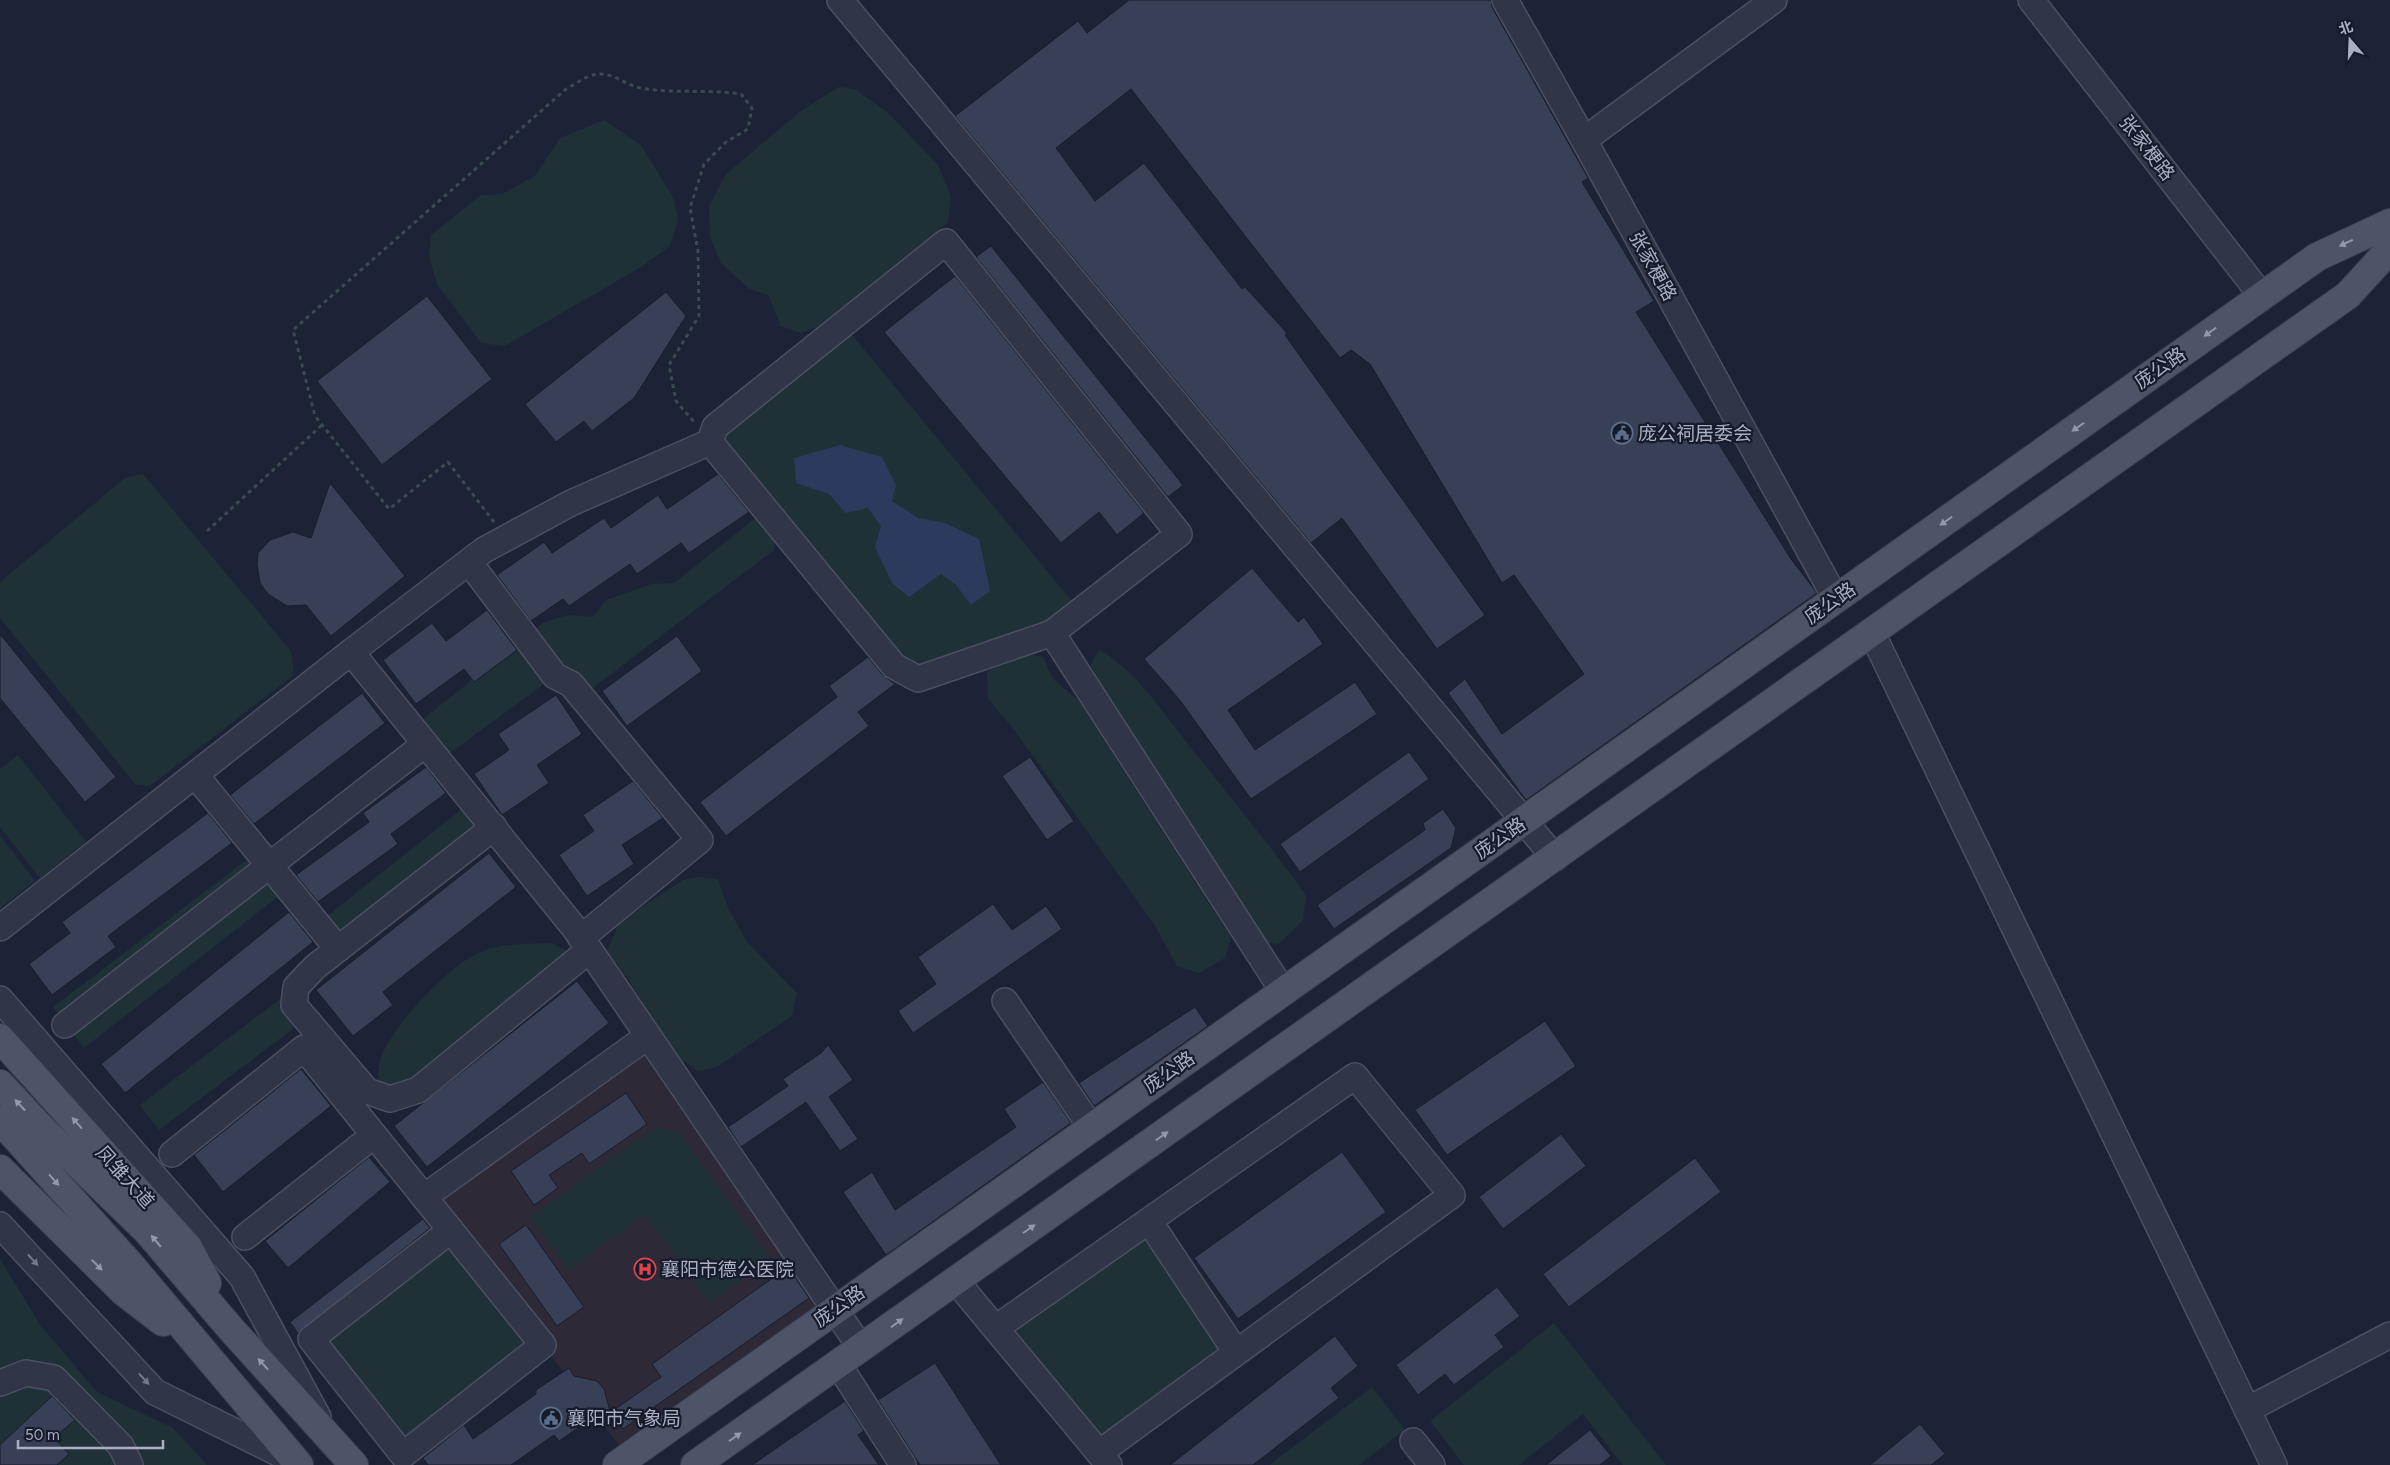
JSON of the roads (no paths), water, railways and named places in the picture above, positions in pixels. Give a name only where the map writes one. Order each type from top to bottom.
[{"type":"main road","name":"庞公路","points":[[617,1465],[2317,257],[2390,222]]},
{"type":"main road","points":[[695,1465],[1555,858],[2348,294],[2390,249]]},
{"type":"main road","name":"凤雏大道","points":[[0,1038],[188,1247],[231,1328]]},
{"type":"main road","points":[[0,1084],[31,1135],[128,1262],[297,1463]]},
{"type":"main road","points":[[0,1120],[31,1135]]},
{"type":"main road","name":"凤雏大道","points":[[31,1135],[147,1230],[231,1328],[354,1465]]},
{"type":"main road","points":[[0,1169],[124,1292],[204,1354]]},
{"type":"street","points":[[840,0],[1555,858]]},
{"type":"street","name":"张家梗路","points":[[1505,0],[1836,599]]},
{"type":"street","points":[[1584,140],[1774,0]]},
{"type":"street","name":"张家梗路","points":[[2032,0],[2262,296]]},
{"type":"street","points":[[0,928],[196,776],[351,652],[469,562],[506,538],[571,503],[710,442],[715,426],[946,242],[1179,534],[1052,633],[918,679],[894,666],[710,442]]},
{"type":"street","points":[[469,562],[555,676],[571,684],[700,840],[585,944],[418,1090],[390,1099],[367,1091],[294,1004],[296,987],[315,967],[494,827]]},
{"type":"street","points":[[1052,633],[1283,991]]},
{"type":"street","points":[[1872,633],[2274,1465]]},
{"type":"street","points":[[351,652],[494,827],[585,944],[861,1348]]},
{"type":"street","points":[[65,1025],[425,744]]},
{"type":"street","points":[[196,776],[338,949]]},
{"type":"street","points":[[0,999],[242,1278],[329,1437]]},
{"type":"street","points":[[1005,1001],[1091,1127]]},
{"type":"street","points":[[424,1197],[648,1036]]},
{"type":"street","points":[[172,1154],[304,1048],[424,1197],[451,1230],[543,1344],[403,1455],[311,1340],[451,1230]]},
{"type":"street","points":[[956,1281],[1104,1459],[1236,1352],[1452,1195],[1355,1076],[996,1328]]},
{"type":"street","points":[[245,1238],[374,1135]]},
{"type":"street","points":[[1149,1221],[1236,1352]]},
{"type":"street","points":[[0,1224],[155,1392],[297,1463]]},
{"type":"street","points":[[2247,1410],[2390,1335]]},
{"type":"street","points":[[838,1364],[903,1465]]},
{"type":"street","points":[[0,1384],[26,1373],[54,1378],[121,1446],[130,1465]]},
{"type":"street","points":[[1412,1441],[1432,1465]]},
{"type":"water","points":[[840,445],[882,457],[896,485],[892,501],[918,518],[945,523],[979,539],[990,591],[971,605],[956,585],[941,574],[909,597],[892,583],[875,547],[881,526],[868,508],[846,513],[829,494],[796,483],[794,458]]},
{"type":"place","name":"庞公祠居委会","points":[[1622,433]]},
{"type":"place","name":"襄阳市德公医院","points":[[645,1269]]},
{"type":"place","name":"襄阳市气象局","points":[[551,1418]]}]
